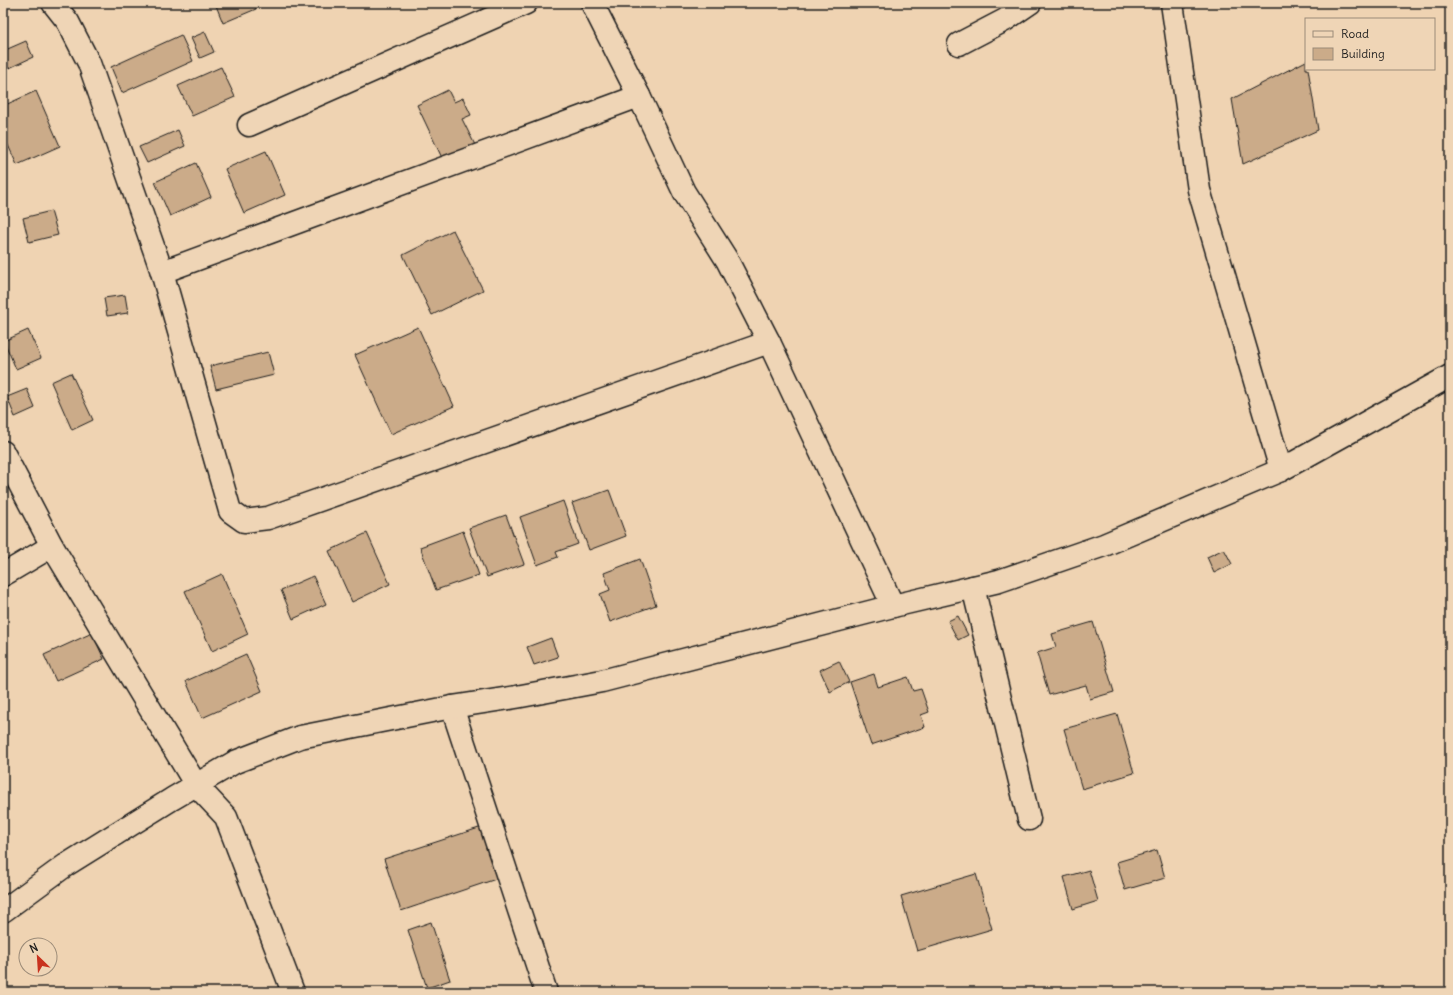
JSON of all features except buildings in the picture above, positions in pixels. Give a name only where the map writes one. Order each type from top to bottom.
[{"type":"street","points":[[53,3],[68,22],[89,63],[162,272],[230,511],[244,520],[268,518],[769,342]]},
{"type":"street","points":[[249,125],[526,3]]},
{"type":"street","points":[[592,3],[639,96],[684,192],[727,260],[769,342],[893,606]]},
{"type":"street","points":[[959,44],[1005,20],[1030,3]]},
{"type":"street","points":[[1172,3],[1198,190],[1280,470]]},
{"type":"street","points":[[162,272],[639,96]]},
{"type":"street","points":[[3,911],[66,866],[235,762],[300,737],[452,707],[602,681],[893,606],[999,581],[1104,545],[1280,470],[1450,376]]},
{"type":"street","points":[[3,452],[52,546],[196,785],[226,817],[293,992]]},
{"type":"street","points":[[3,575],[52,546]]},
{"type":"street","points":[[973,587],[1029,819]]},
{"type":"street","points":[[452,707],[546,992]]}]
